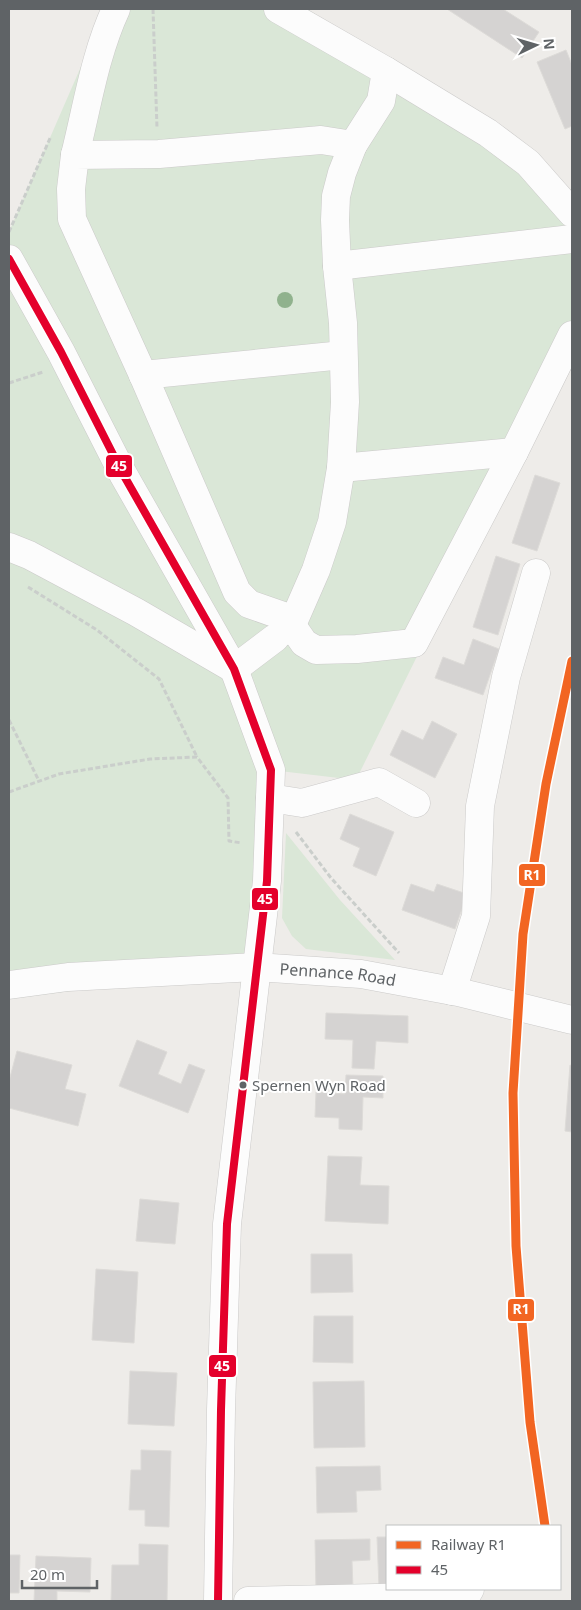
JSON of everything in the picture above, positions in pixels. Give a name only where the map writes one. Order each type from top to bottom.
[{"type":"street","points":[[116,9],[109,24],[94,76],[75,155],[71,189],[72,219],[143,375],[237,592],[249,604],[286,617],[283,632]]},
{"type":"street","points":[[278,9],[386,71],[488,133],[528,163],[572,213]]},
{"type":"street","points":[[234,670],[283,632],[316,570],[332,522],[341,468],[345,402],[343,324],[336,266],[336,196],[342,173],[353,145],[381,101],[386,71]]},
{"type":"street","points":[[75,155],[160,154],[321,140],[353,145]]},
{"type":"street","points":[[336,266],[572,239]]},
{"type":"street","points":[[9,259],[61,352],[123,474],[234,670],[271,770],[267,881],[228,1224],[221,1410],[218,1601]]},
{"type":"street","points":[[283,632],[316,650],[357,649],[414,643],[514,452],[572,335]]},
{"type":"street","points":[[143,375],[344,355]]},
{"type":"street","points":[[341,468],[514,452]]},
{"type":"street","points":[[9,547],[29,555],[136,612],[234,670]]},
{"type":"street","points":[[447,990],[476,916],[480,806],[506,677],[536,573]]},
{"type":"street","points":[[270,798],[302,802],[379,782],[416,803]]},
{"type":"street","name":"Pennance Road","points":[[9,985],[68,977],[256,967],[361,974],[447,990],[564,1018]]},
{"type":"street","points":[[248,1601],[464,1596],[469,1590]]},
{"type":"path","points":[[153,9],[157,133],[160,154]]},
{"type":"path","points":[[9,383],[48,370]]},
{"type":"path","points":[[25,585],[96,630],[159,679],[197,757],[228,798],[229,841],[247,844]]},
{"type":"path","points":[[9,720],[39,781]]},
{"type":"path","points":[[9,792],[59,774],[150,759],[197,757]]},
{"type":"path","points":[[270,798],[331,878],[447,990]]},
{"type":"green space","points":[[106,9],[307,9],[516,137],[572,199],[572,359],[431,628],[356,780],[271,770],[256,967],[9,999],[9,232]]},
{"type":"green space","points":[[286,833],[340,900],[395,960],[306,949],[292,936],[282,918]]},
{"type":"building","points":[[447,9],[503,9],[539,32],[522,58]]},
{"type":"building","points":[[566,50],[572,65],[572,126],[565,129],[537,62]]},
{"type":"building","points":[[535,475],[560,483],[537,551],[512,543]]},
{"type":"building","points":[[496,556],[520,564],[498,635],[473,627]]},
{"type":"building","points":[[473,639],[499,649],[483,695],[435,678],[443,657],[464,665]]},
{"type":"building","points":[[432,721],[457,734],[435,778],[390,755],[402,730],[423,740]]},
{"type":"building","points":[[350,814],[394,832],[376,876],[353,866],[360,848],[340,839]]},
{"type":"building","points":[[411,884],[434,892],[437,884],[467,894],[455,929],[402,910]]},
{"type":"building","points":[[326,1013],[408,1016],[408,1043],[376,1041],[374,1069],[352,1068],[353,1040],[325,1039]]},
{"type":"building","points":[[137,1040],[167,1052],[158,1074],[181,1084],[189,1064],[205,1070],[188,1113],[119,1086]]},
{"type":"building","points":[[17,1051],[72,1065],[65,1089],[86,1094],[78,1126],[9,1108],[9,1081]]},
{"type":"building","points":[[570,1065],[572,1066],[572,1132],[565,1131]]},
{"type":"building","points":[[346,1075],[383,1076],[383,1098],[363,1097],[362,1130],[339,1129],[339,1118],[315,1117],[316,1092],[345,1094]]},
{"type":"building","points":[[328,1156],[362,1157],[360,1185],[389,1186],[388,1224],[325,1221]]},
{"type":"building","points":[[140,1199],[179,1203],[175,1244],[136,1241]]},
{"type":"building","points":[[311,1254],[352,1254],[353,1292],[311,1293]]},
{"type":"building","points":[[96,1269],[138,1272],[134,1343],[92,1340]]},
{"type":"building","points":[[314,1316],[353,1316],[353,1363],[313,1362]]},
{"type":"building","points":[[130,1371],[177,1373],[174,1426],[128,1424]]},
{"type":"building","points":[[364,1381],[365,1447],[314,1448],[313,1382]]},
{"type":"building","points":[[141,1450],[171,1451],[169,1527],[145,1526],[145,1510],[129,1510],[131,1470],[141,1470]]},
{"type":"building","points":[[380,1466],[381,1490],[356,1491],[357,1512],[317,1513],[316,1467]]},
{"type":"building","points":[[377,1537],[386,1537],[386,1586],[379,1587]]},
{"type":"building","points":[[370,1539],[370,1560],[352,1561],[353,1589],[316,1590],[315,1540]]},
{"type":"building","points":[[139,1544],[168,1545],[167,1601],[111,1601],[112,1565],[139,1565]]},
{"type":"building","points":[[9,1555],[20,1555],[19,1593],[9,1593]]},
{"type":"building","points":[[36,1556],[91,1558],[90,1592],[57,1591],[57,1601],[34,1601]]},
{"type":"rail line","name":"R1","points":[[545,1525],[530,1422],[516,1246],[513,1093],[523,934],[546,784],[572,661]]},
{"type":"transit line","name":"45","points":[[9,259],[61,352],[123,474],[234,669],[271,770],[267,881],[227,1224],[221,1410],[218,1601]]},
{"type":"place","name":"Spernen Wyn Road","points":[[243,1085]]}]
